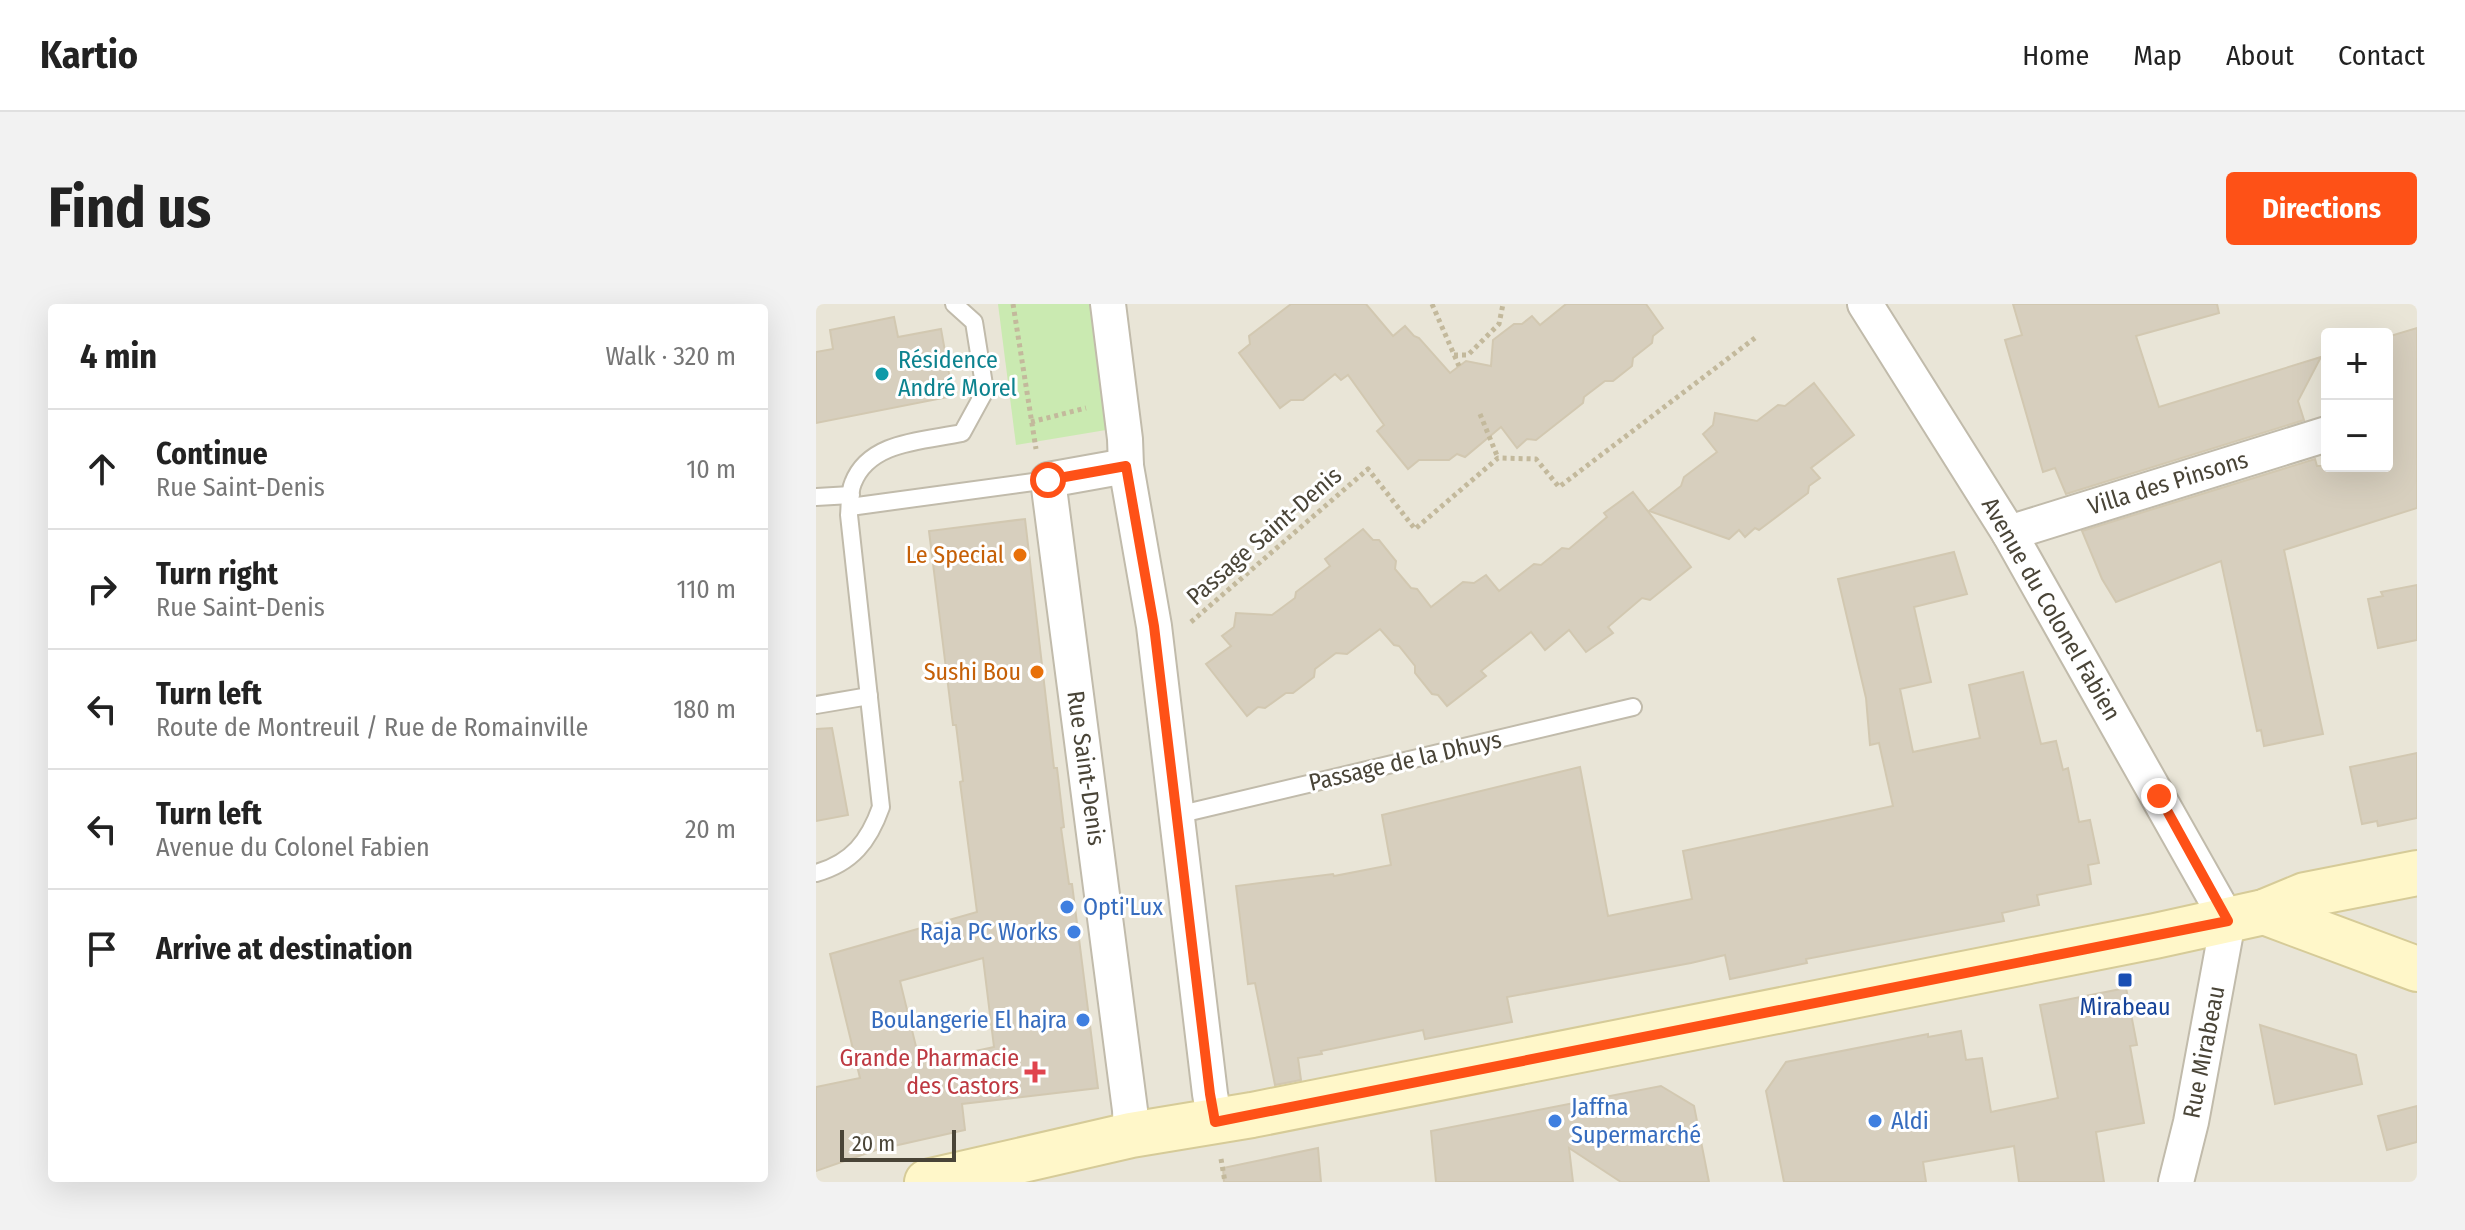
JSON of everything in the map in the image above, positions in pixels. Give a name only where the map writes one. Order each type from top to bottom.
[{"type":"main road","points":[[927,1182],[1131,1135],[1215,1122],[2246,916],[2305,895],[2417,873]]},
{"type":"main road","points":[[2246,916],[2417,969]]},
{"type":"street","points":[[1108,304],[1126,466],[1154,626],[1215,1122]]},
{"type":"street","name":"Avenue du Colonel Fabien","points":[[1865,304],[2246,916]]},
{"type":"street","name":"Villa des Pinsons","points":[[2009,533],[2321,436]]},
{"type":"street","points":[[1042,465],[1126,466]]},
{"type":"street","name":"Rue Saint-Denis","points":[[1042,465],[1131,1135]]},
{"type":"street","name":"Rue Mirabeau","points":[[2176,1182],[2246,916]]},
{"type":"lane","points":[[816,873],[851,857],[874,827],[881,807],[849,515],[853,484],[867,462],[884,449],[962,433],[985,391],[974,322],[954,304]]},
{"type":"lane","points":[[816,497],[851,501],[1042,465]]},
{"type":"lane","points":[[816,705],[869,696]]},
{"type":"lane","name":"Passage de la Dhuys","points":[[1177,815],[1633,707]]},
{"type":"path","points":[[1013,304],[1031,422],[1042,465]]},
{"type":"path","points":[[1432,304],[1459,366]]},
{"type":"path","points":[[1454,355],[1468,355],[1499,324],[1503,304]]},
{"type":"path","points":[[1480,414],[1498,458],[1536,459],[1559,487],[1755,338]]},
{"type":"path","points":[[1031,422],[1094,406]]},
{"type":"path","name":"Passage Saint-Denis","points":[[1154,626],[1192,622],[1368,469],[1415,529],[1498,458]]},
{"type":"shaded area","points":[[816,304],[2417,304],[2417,1182],[816,1182]]},
{"type":"green space","points":[[998,304],[1090,304],[1106,430],[1016,445]]},
{"type":"building","points":[[1291,304],[1366,304],[1393,336],[1405,326],[1450,373],[1466,361],[1491,366],[1493,340],[1514,324],[1522,324],[1532,316],[1540,325],[1566,304],[1646,304],[1663,328],[1653,336],[1652,343],[1633,358],[1632,366],[1584,397],[1583,403],[1536,440],[1527,439],[1517,448],[1501,427],[1465,457],[1457,454],[1449,460],[1419,460],[1408,469],[1377,431],[1384,425],[1348,375],[1341,380],[1335,374],[1303,400],[1291,400],[1280,408],[1239,353],[1250,344],[1249,336]]},
{"type":"building","points":[[2013,304],[2217,304],[2219,313],[2136,336],[2159,407],[2321,357],[2298,401],[2304,420],[2066,494],[2055,468],[2043,472],[2005,340],[2022,335]]},
{"type":"building","name":"Résidence André Morel","points":[[894,317],[898,337],[941,329],[953,396],[816,423],[816,352],[833,349],[830,330]]},
{"type":"building","points":[[2417,328],[2417,508],[2284,550],[2323,734],[2264,746],[2261,730],[2257,731],[2221,561],[2116,602],[2102,579],[2082,531],[2315,459],[2317,466],[2321,466],[2321,472],[2393,472],[2393,335]]},
{"type":"building","points":[[1814,383],[1854,435],[1811,468],[1820,478],[1809,486],[1808,493],[1759,530],[1755,528],[1745,537],[1739,530],[1729,539],[1649,511],[1681,486],[1684,477],[1717,452],[1703,434],[1713,425],[1715,413],[1757,421],[1778,405],[1785,406]]},
{"type":"building","points":[[1633,492],[1691,567],[1650,600],[1642,598],[1608,627],[1613,633],[1586,652],[1569,630],[1545,650],[1531,632],[1481,671],[1486,676],[1447,706],[1438,695],[1432,694],[1399,646],[1394,645],[1380,629],[1347,654],[1336,653],[1315,669],[1314,677],[1293,693],[1286,693],[1265,708],[1258,707],[1247,716],[1206,664],[1231,646],[1222,636],[1234,627],[1236,613],[1272,615],[1330,566],[1325,559],[1363,529],[1373,540],[1379,540],[1396,561],[1395,569],[1431,607],[1463,582],[1474,583],[1486,575],[1499,591],[1534,564],[1541,565],[1562,548],[1569,549],[1607,517],[1604,513]]},
{"type":"building","points":[[1025,519],[1054,768],[1057,768],[1064,827],[1061,828],[1069,884],[1072,884],[1098,1088],[962,1104],[965,1130],[876,1150],[816,1171],[816,1087],[860,1078],[830,954],[977,912],[956,725],[953,725],[929,531]],"holes":[[[983,958],[994,1047],[920,1063],[900,981]]]},
{"type":"building","points":[[1954,552],[1967,594],[1914,607],[1931,682],[1900,689],[1913,752],[1980,738],[1969,685],[2023,672],[2041,744],[2056,741],[2063,770],[2068,768],[2079,822],[2090,820],[2099,863],[2088,865],[2091,884],[2037,895],[2039,905],[2002,913],[2004,921],[1806,959],[1807,963],[1730,979],[1725,955],[1507,997],[1512,1022],[1425,1039],[1423,1030],[1321,1051],[1322,1054],[1298,1058],[1301,1080],[1275,1085],[1255,983],[1248,984],[1236,886],[1334,876],[1391,865],[1382,815],[1580,767],[1608,916],[1692,899],[1683,851],[1893,806],[1879,743],[1870,745],[1866,698],[1838,579]]},
{"type":"building","points":[[2417,585],[2417,640],[2378,648],[2368,599],[2383,596],[2381,592]]},
{"type":"building","points":[[832,728],[848,815],[816,821],[816,729]]},
{"type":"building","points":[[2417,753],[2417,818],[2378,826],[2377,821],[2362,824],[2350,767]]},
{"type":"building","points":[[2126,988],[2137,1045],[2130,1046],[2144,1123],[2096,1132],[2104,1182],[2019,1182],[2014,1146],[1923,1162],[1926,1182],[1784,1182],[1766,1091],[1786,1062],[1928,1034],[1928,1037],[1961,1031],[1966,1060],[1982,1058],[1991,1112],[2058,1098],[2040,1005]]},
{"type":"building","points":[[2260,1025],[2356,1055],[2362,1084],[2275,1104]]},
{"type":"building","points":[[1661,1086],[1694,1106],[1709,1182],[1621,1182],[1569,1148],[1573,1182],[1436,1182],[1431,1131]]},
{"type":"building","points":[[2417,1106],[2417,1142],[2387,1150],[2378,1116]]},
{"type":"building","points":[[1318,1148],[1321,1182],[1224,1182],[1223,1168]]},
{"type":"place","name":"Résidence André Morel","points":[[882,374]]},
{"type":"place","name":"Le Special","points":[[1020,555]]},
{"type":"place","name":"Sushi Bou","points":[[1037,672]]},
{"type":"place","name":"Opti'Lux","points":[[1067,907]]},
{"type":"place","name":"Raja PC Works","points":[[1074,932]]},
{"type":"place","name":"Mirabeau","points":[[2125,980]]},
{"type":"place","name":"Boulangerie El hajra","points":[[1083,1020]]},
{"type":"place","name":"Grande Pharmacie des Castors","points":[[1035,1072]]},
{"type":"place","name":"Jaffna Supermarché","points":[[1555,1121]]},
{"type":"place","name":"Aldi","points":[[1875,1121]]},
{"type":"route","points":[[1048,480],[1126,466],[1154,626],[1215,1122],[2228,921],[2159,796]]}]
